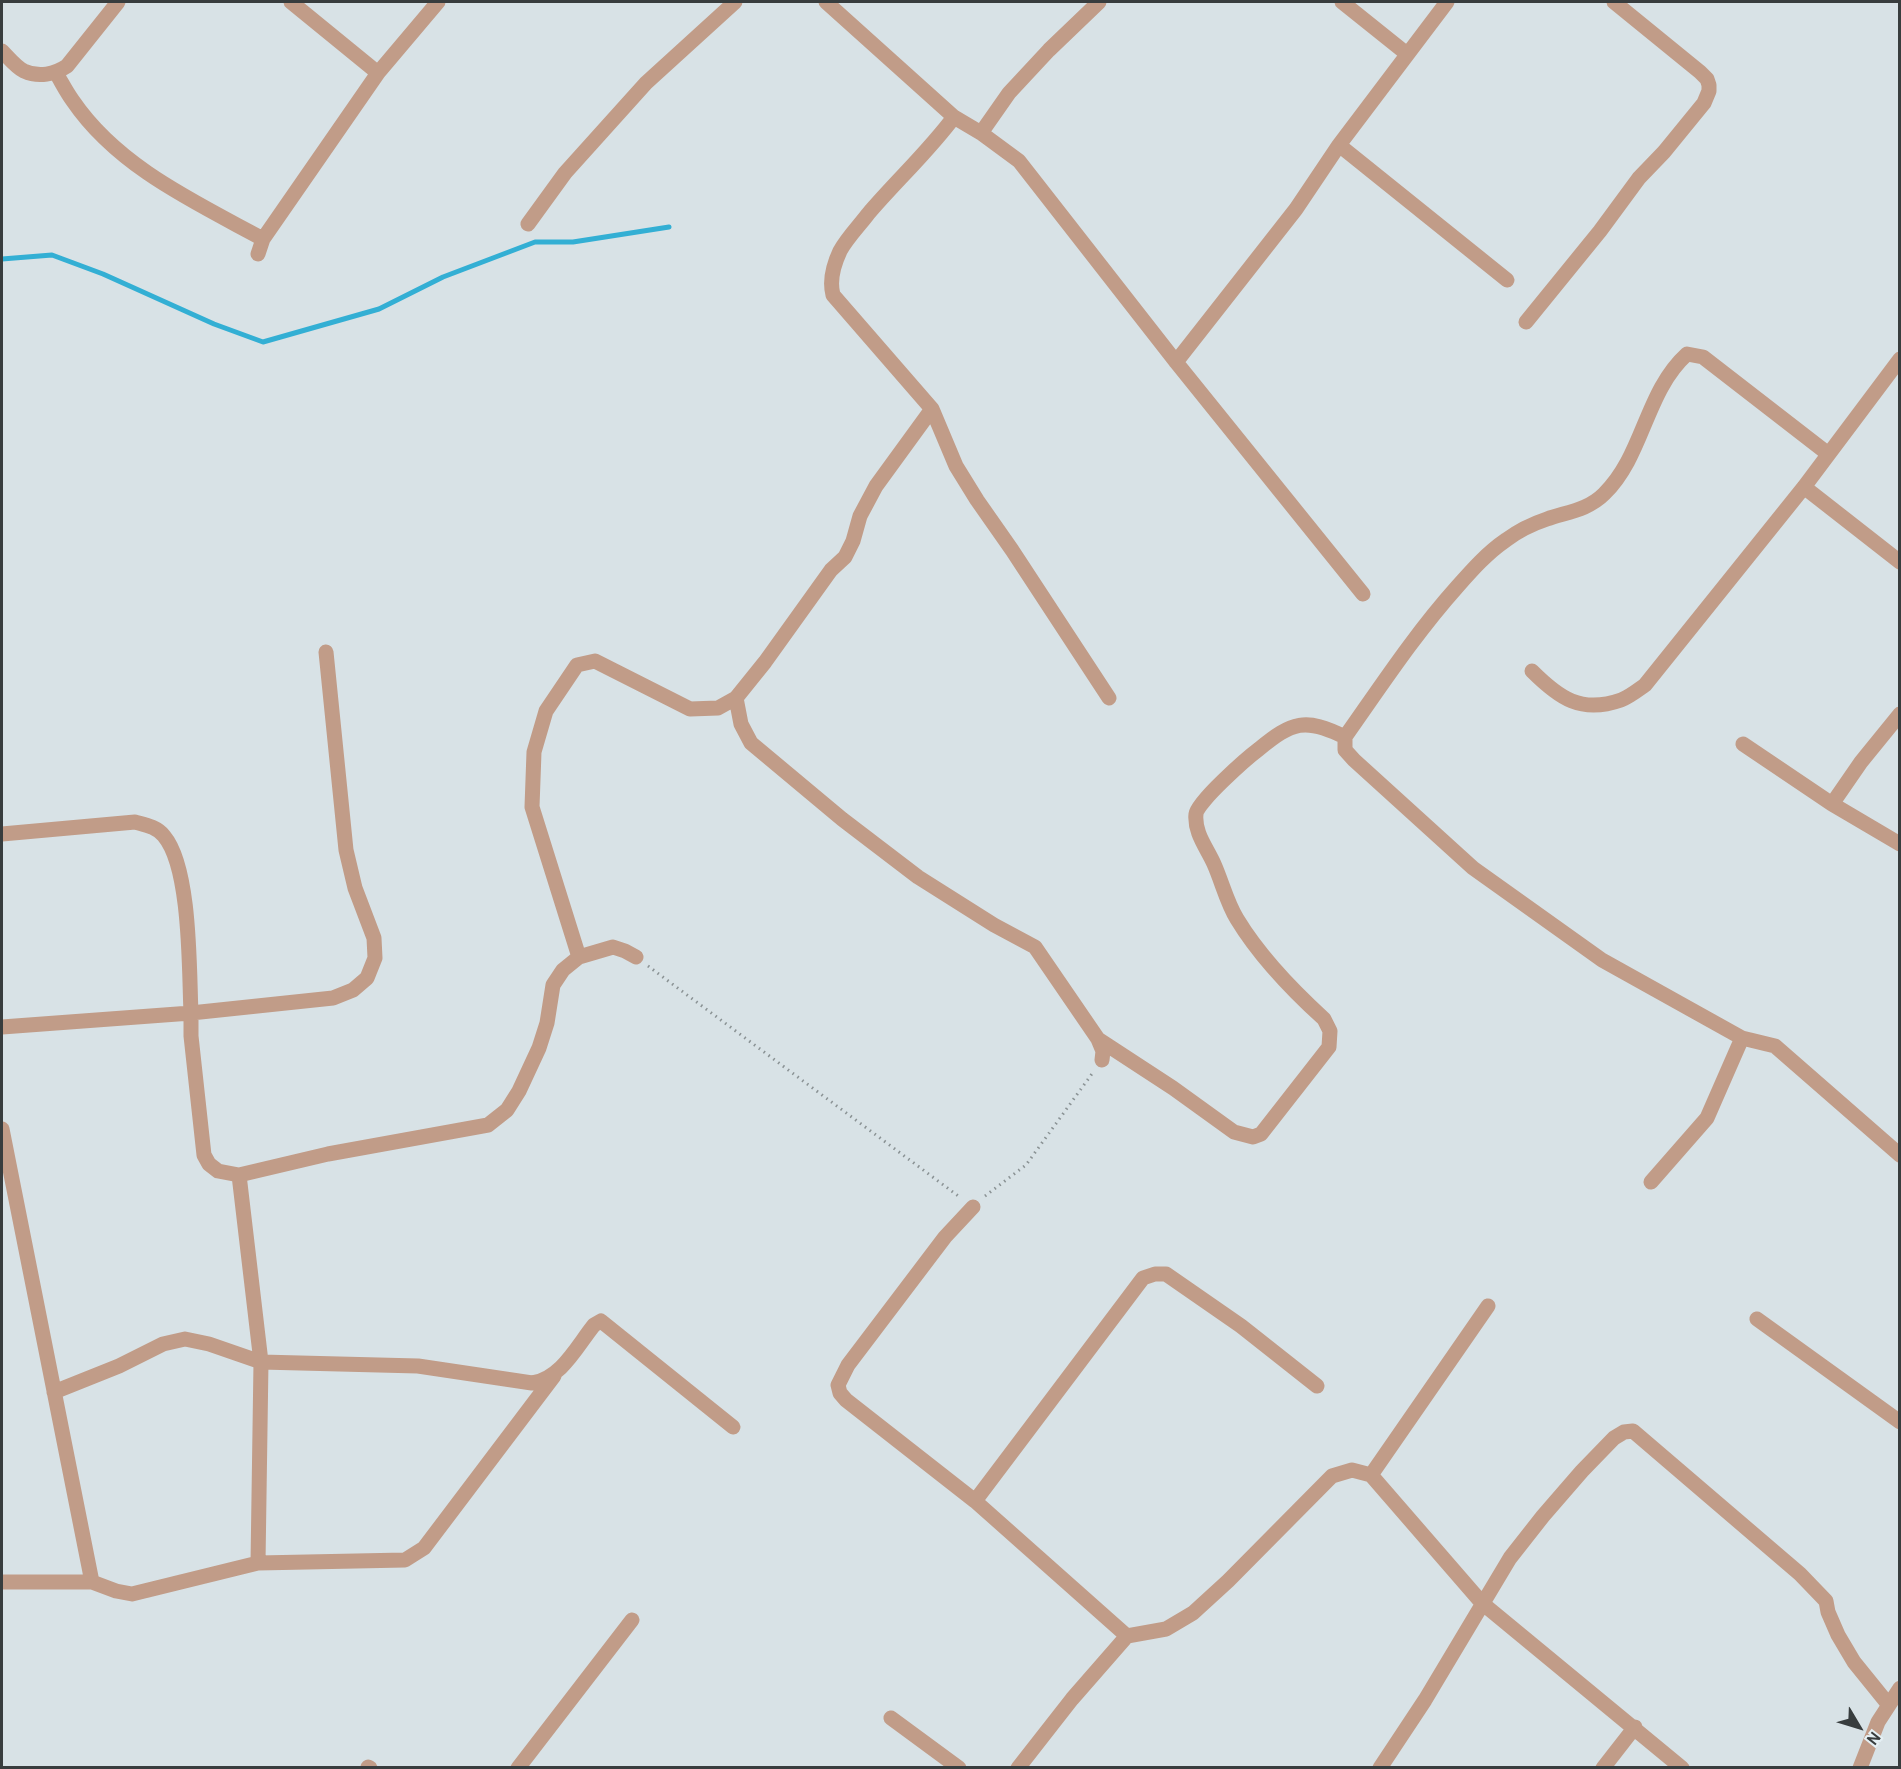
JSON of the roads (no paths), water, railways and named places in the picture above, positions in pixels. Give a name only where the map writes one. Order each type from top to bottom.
[{"type":"street","points":[[2,51],[24,71],[42,74],[56,73],[67,66],[118,2]]},
{"type":"street","points":[[291,2],[378,73]]},
{"type":"street","points":[[56,73],[73,101],[94,127],[131,161],[260,247],[378,73],[438,2]]},
{"type":"street","points":[[528,224],[565,173],[646,83],[735,2]]},
{"type":"street","points":[[826,2],[954,117],[981,133],[1019,161],[1176,362],[1363,594]]},
{"type":"street","points":[[981,133],[1009,93],[1099,2]]},
{"type":"street","points":[[1342,2],[1407,54]]},
{"type":"street","points":[[1176,362],[1296,209],[1339,145],[1447,2]]},
{"type":"street","points":[[1526,322],[1600,231],[1639,178],[1664,152],[1704,103],[1709,91],[1707,79],[1700,72],[1614,2]]},
{"type":"street","points":[[954,117],[936,141],[857,228],[841,250],[830,284],[833,295],[932,409],[956,466],[1109,698]]},
{"type":"street","points":[[1339,145],[1507,280]]},
{"type":"street","points":[[1827,453],[1703,357],[1687,354],[1675,366],[1652,404],[1633,451],[1603,496],[1579,510],[1548,518],[1527,527],[1507,539],[1489,554],[1434,612],[1345,737],[1346,750],[1354,760],[1473,868],[1602,960],[1742,1038],[1775,1046],[1899,1155]]},
{"type":"street","points":[[1532,671],[1549,688],[1567,700],[1587,706],[1622,700],[1645,685],[1804,487],[1899,359]]},
{"type":"street","points":[[579,957],[532,807],[534,752],[546,711],[577,665],[595,661],[690,709],[718,708],[736,698],[765,662],[831,570],[845,557],[853,541],[860,516],[876,486],[932,409]]},
{"type":"street","points":[[1804,487],[1899,562]]},
{"type":"street","points":[[2,1027],[191,1013],[333,998],[353,990],[367,978],[375,958],[374,938],[355,888],[346,850],[326,652]]},
{"type":"street","points":[[736,698],[741,724],[751,743],[842,819],[918,877],[994,925],[1035,947],[1098,1040],[1103,1051],[1102,1060]]},
{"type":"street","points":[[1832,804],[1899,714]]},
{"type":"street","points":[[1098,1040],[1173,1088],[1234,1132],[1253,1137],[1261,1134],[1329,1047],[1330,1031],[1324,1019],[1269,964],[1236,918],[1214,863],[1198,834],[1195,812],[1211,793],[1281,730],[1302,724],[1328,728],[1345,737]]},
{"type":"street","points":[[1743,744],[1832,804],[1899,844]]},
{"type":"street","points":[[2,834],[135,822],[151,826],[164,836],[174,853],[182,877],[191,1036],[204,1155],[209,1164],[218,1171],[239,1175],[328,1154],[488,1125],[507,1110],[519,1091],[544,1031],[553,985],[563,970],[579,957],[613,947],[636,957]]},
{"type":"street","points":[[1651,1182],[1707,1118],[1742,1038]]},
{"type":"street","points":[[2,1129],[92,1582]]},
{"type":"street","points":[[239,1175],[261,1362],[258,1563]]},
{"type":"street","points":[[973,1207],[945,1237],[841,1375],[838,1384],[840,1393],[975,1501],[1127,1636]]},
{"type":"street","points":[[975,1501],[1143,1278],[1166,1274],[1241,1326],[1317,1386]]},
{"type":"street","points":[[1371,1475],[1488,1306]]},
{"type":"street","points":[[1756,1319],[1899,1422]]},
{"type":"street","points":[[2,1582],[92,1582],[132,1594],[258,1563],[405,1560],[415,1556],[424,1548],[555,1374],[594,1325],[601,1321],[733,1427]]},
{"type":"street","points":[[54,1392],[119,1366],[163,1344],[185,1339],[210,1344],[261,1362],[417,1366],[532,1383],[543,1381],[555,1374]]},
{"type":"street","points":[[1380,1767],[1425,1700],[1510,1558],[1543,1516],[1614,1438],[1624,1432],[1633,1431],[1817,1590],[1826,1601],[1838,1635],[1854,1662],[1888,1704]]},
{"type":"street","points":[[1018,1767],[1072,1699],[1127,1636],[1166,1629],[1193,1613],[1332,1476],[1352,1470],[1371,1475],[1482,1603],[1682,1767]]},
{"type":"street","points":[[518,1767],[632,1620]]},
{"type":"street","points":[[1860,1767],[1878,1722],[1899,1688]]},
{"type":"street","points":[[891,1718],[959,1767]]},
{"type":"street","points":[[1603,1767],[1635,1727]]},
{"type":"waterway","points":[[2,259],[52,255],[103,274],[214,324],[263,342],[379,309],[443,277],[535,242],[573,242],[669,227]]}]
